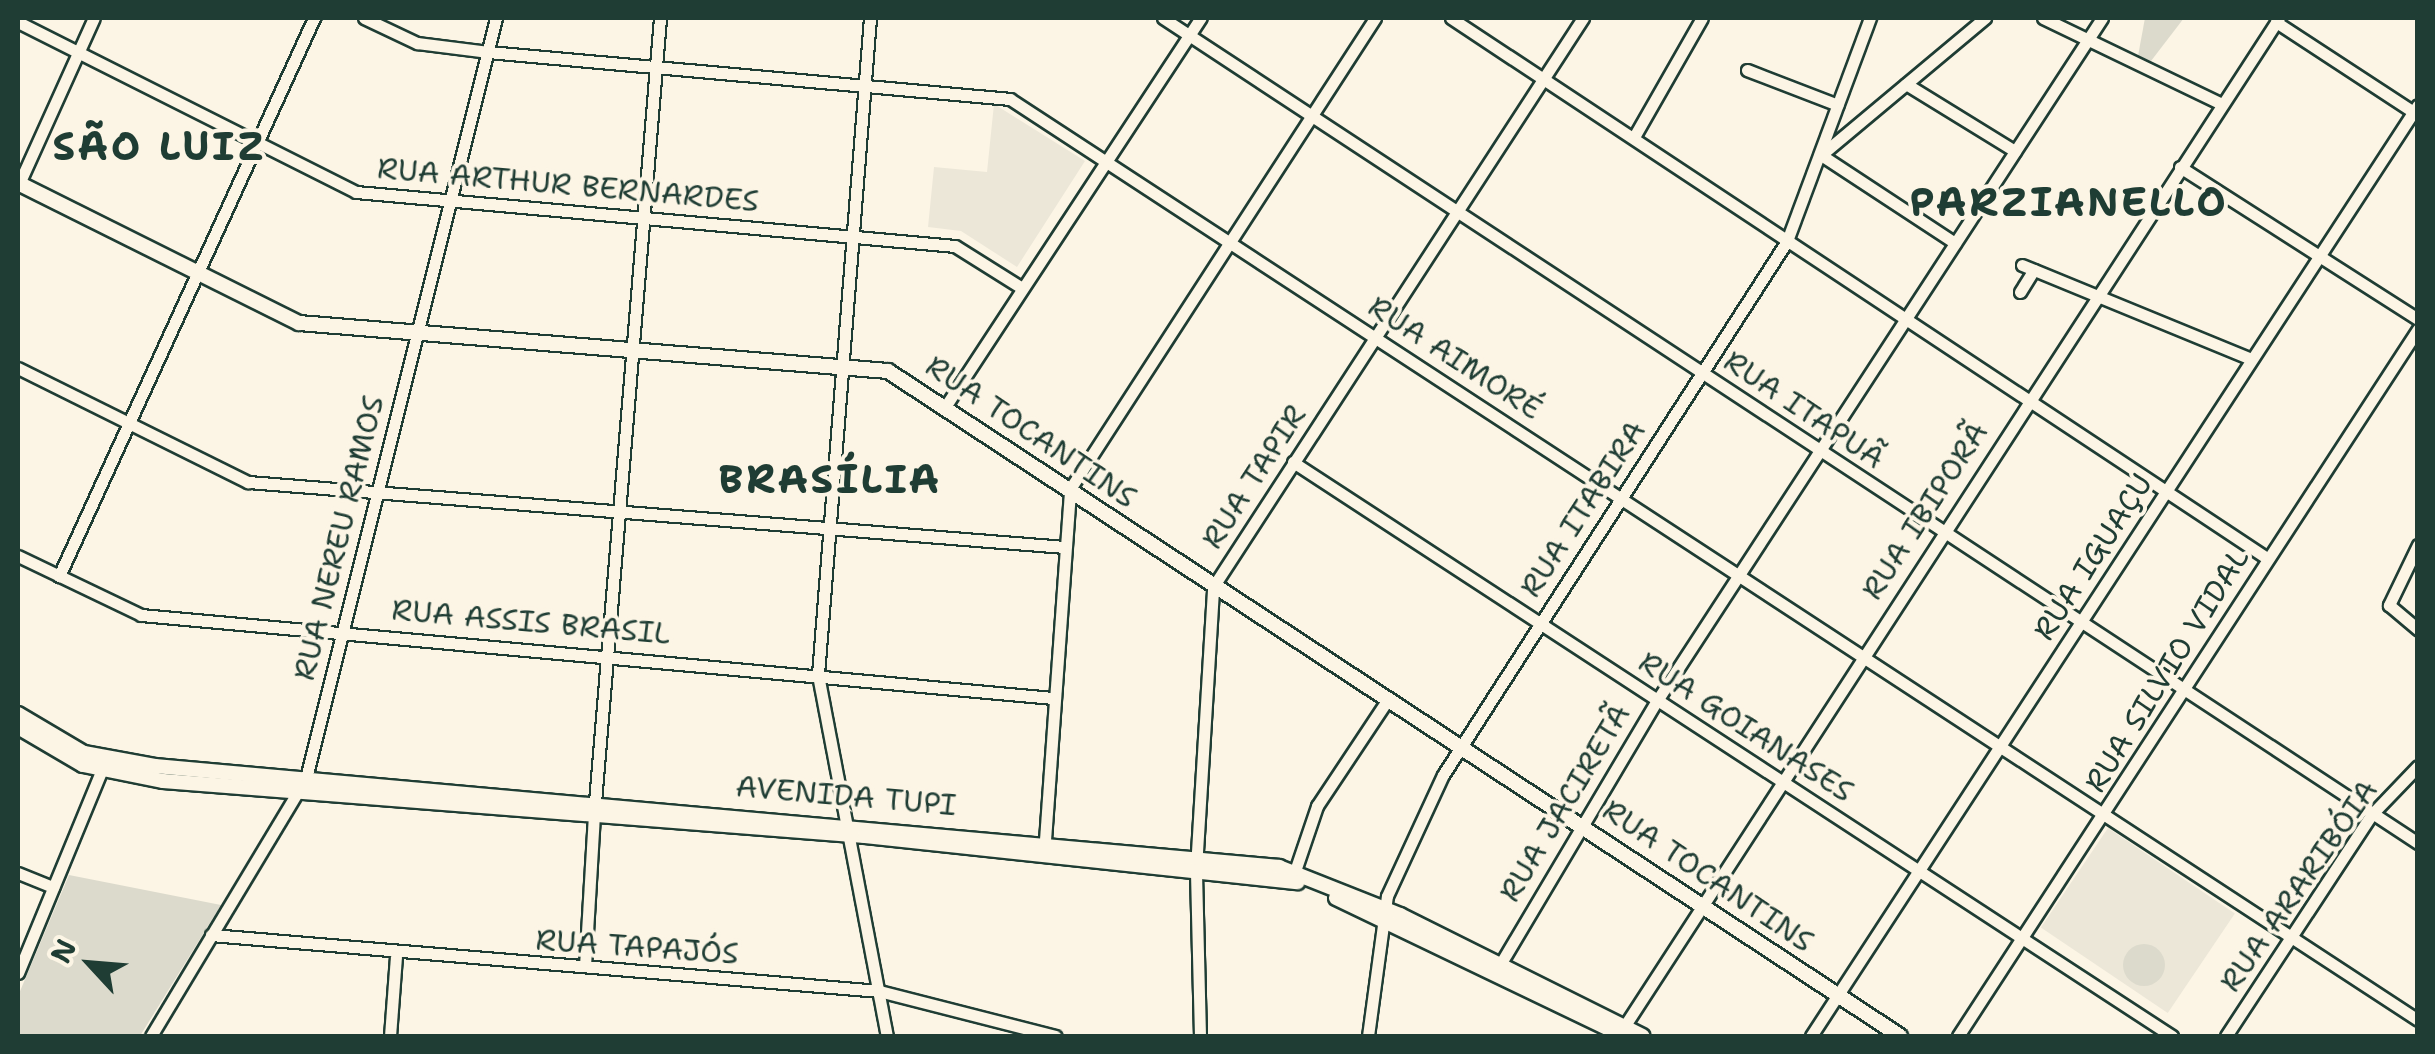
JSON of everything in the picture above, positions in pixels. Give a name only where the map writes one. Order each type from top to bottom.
[{"type":"main road","name":"RUA TOCANTINS","points":[[18,184],[299,324],[888,370],[1213,588],[1701,902],[1900,1036]]},
{"type":"main road","name":"AVENIDA TUPI","points":[[18,714],[103,765]]},
{"type":"main road","name":"AVENIDA TUPI","points":[[18,727],[103,765],[1295,871],[1622,1033],[1644,1036]]},
{"type":"main road","name":"AVENIDA TUPI","points":[[846,829],[1044,840],[1289,879],[1501,963],[1622,1033]]},
{"type":"street","points":[[18,184],[94,18]]},
{"type":"street","points":[[60,576],[314,18]]},
{"type":"street","name":"RUA AIMORÉ","points":[[364,18],[418,43],[488,52],[1010,99],[1232,240],[1859,657],[2418,1020]]},
{"type":"street","name":"RUA NEREU RAMOS","points":[[151,1036],[304,783],[379,490],[414,332],[496,18]]},
{"type":"street","points":[[585,966],[660,18]]},
{"type":"street","points":[[870,18],[818,675],[887,1036]]},
{"type":"street","name":"RUA ITAPUÃ","points":[[1163,18],[1703,371],[2182,693],[2418,843]]},
{"type":"street","points":[[945,407],[1201,18]]},
{"type":"street","points":[[1044,840],[1070,489],[1376,18]]},
{"type":"street","points":[[1451,18],[1471,23],[1542,78],[2167,488],[2267,558]]},
{"type":"street","name":"RUA TAPIR","points":[[1200,1036],[1197,863],[1213,588],[1583,18]]},
{"type":"street","points":[[1634,137],[1702,18]]},
{"type":"street","name":"RUA ITABIRA","points":[[1368,1036],[1383,914],[1459,748],[1787,242],[1870,18]]},
{"type":"street","points":[[1955,244],[1820,155],[1986,18]]},
{"type":"street","points":[[2043,18],[2220,103]]},
{"type":"street","name":"RUA JACIRETÃ","points":[[1501,963],[1580,824],[1737,574],[2102,18]]},
{"type":"street","points":[[2277,20],[2416,111]]},
{"type":"street","name":"RUA IBIPORÃ","points":[[1622,1033],[1701,902],[1859,657],[2277,20]]},
{"type":"street","name":"RUA ARTHUR BERNARDES","points":[[18,22],[356,192],[645,214],[955,246],[1022,288]]},
{"type":"street","points":[[1747,70],[1838,105]]},
{"type":"street","points":[[1906,84],[2015,151]]},
{"type":"street","name":"RUA IGUAÇU","points":[[1811,1036],[2416,111]]},
{"type":"street","points":[[2180,167],[2418,318]]},
{"type":"street","points":[[2020,292],[2028,268],[2251,358]]},
{"type":"street","name":"RUA SILVIO VIDAL","points":[[1958,1036],[2418,329]]},
{"type":"street","points":[[18,368],[130,422],[234,479],[622,506],[1065,547]]},
{"type":"street","name":"RUA GOIANASES","points":[[1292,462],[2172,1036]]},
{"type":"street","points":[[2418,544],[2389,604],[2418,629]]},
{"type":"street","name":"RUA ASSIS BRASIL","points":[[18,556],[141,615],[610,652],[1053,698]]},
{"type":"street","points":[[1295,871],[1317,806],[1388,699]]},
{"type":"street","points":[[18,973],[103,765]]},
{"type":"street","name":"RUA ARARIBÓIA","points":[[2226,1036],[2372,814],[2418,766]]},
{"type":"street","points":[[18,873],[53,887]]},
{"type":"street","name":"RUA TAPAJÓS","points":[[211,935],[396,956],[585,966],[879,991],[1055,1036]]},
{"type":"street","points":[[390,1036],[396,956]]},
{"type":"shaded area","points":[[2145,18],[2184,18],[2151,61],[2138,56]]},
{"type":"shaded area","points":[[994,104],[1085,161],[1017,267],[961,231],[928,227],[934,167],[987,172]]},
{"type":"shaded area","points":[[2108,828],[2235,914],[2168,1013],[2041,927]]},
{"type":"shaded area","points":[[69,875],[221,905],[140,1036],[18,1036],[18,996]]},
{"type":"shaded area","points":[[2144,944],[2159,950],[2165,965],[2159,980],[2144,986],[2129,980],[2123,965],[2129,950]]},
{"type":"district","name":"SÃO LUIZ","points":[[159,146]]},
{"type":"district","name":"PARZIANELLO","points":[[2069,202]]},
{"type":"district","name":"BRASÍLIA","points":[[830,479]]}]
